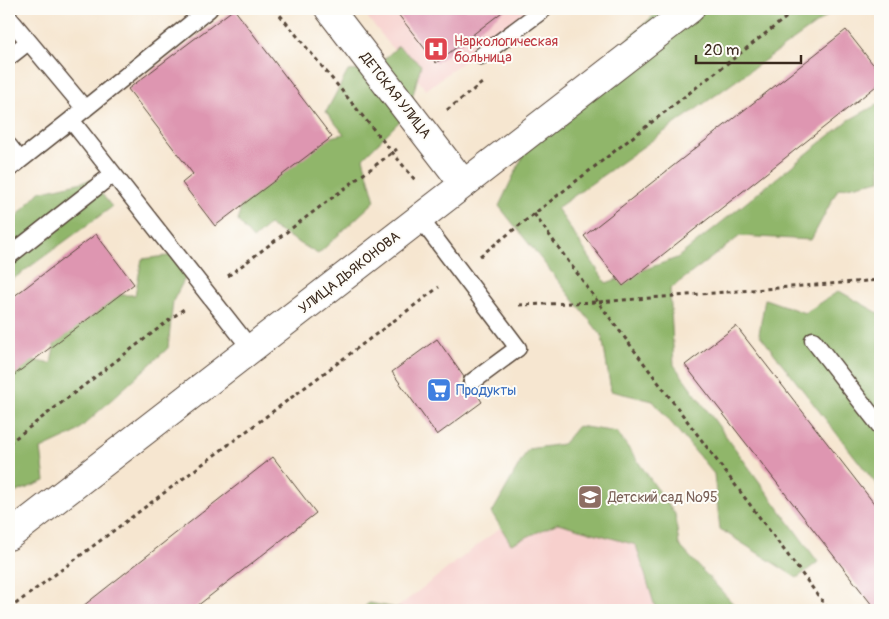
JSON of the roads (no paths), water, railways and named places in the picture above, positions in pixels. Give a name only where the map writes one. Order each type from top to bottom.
[{"type":"street","name":"ДЕТСКАЯ УЛИЦА","points":[[329,9],[463,182]]},
{"type":"street","name":"УЛИЦА ДЬЯКОНОВА","points":[[9,536],[463,182],[690,9]]},
{"type":"lane","points":[[9,146],[14,164],[209,9]]},
{"type":"lane","points":[[481,56],[544,9]]},
{"type":"lane","points":[[9,18],[85,109]]},
{"type":"lane","points":[[9,57],[28,42]]},
{"type":"lane","points":[[71,120],[251,349]]},
{"type":"lane","points":[[9,256],[113,174]]},
{"type":"lane","points":[[427,211],[462,271],[518,348],[472,382]]},
{"type":"lane","points":[[814,340],[880,426]]},
{"type":"place","name":"Наркологическая больница","points":[[436,49]]},
{"type":"place","name":"Продукты","points":[[439,390]]},
{"type":"place","name":"Детский сад №95","points":[[590,497]]}]
